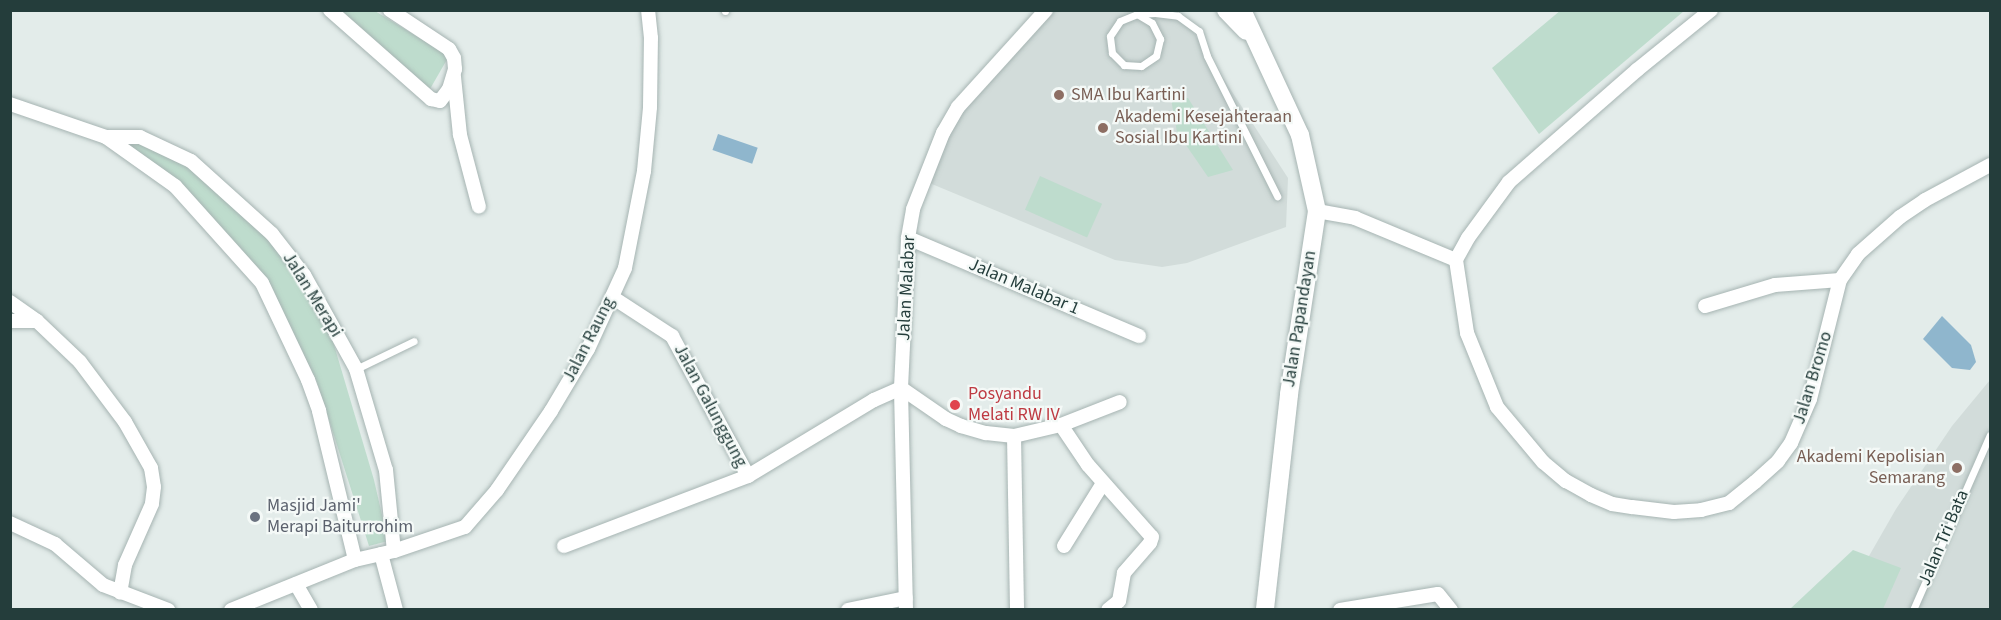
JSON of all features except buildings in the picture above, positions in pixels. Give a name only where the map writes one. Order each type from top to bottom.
[{"type":"main road","name":"Jalan Papandayan","points":[[1226,10],[1256,40]]},
{"type":"main road","name":"Jalan Papandayan","points":[[1242,10],[1300,135],[1317,211],[1289,395],[1265,609]]},
{"type":"street","points":[[330,10],[431,99],[440,100],[449,89],[453,74]]},
{"type":"street","points":[[390,10],[449,49],[454,58],[453,74],[460,135],[479,207]]},
{"type":"street","name":"Jalan Raung","points":[[231,609],[355,560],[465,527],[497,490],[551,411],[588,349],[625,268],[644,171],[650,96],[648,10]]},
{"type":"street","name":"Jalan Malabar","points":[[906,604],[901,388],[908,238],[918,190],[957,106],[1046,10]]},
{"type":"street","points":[[1317,211],[1355,219],[1456,260],[1468,238],[1509,182],[1637,70],[1711,10]]},
{"type":"street","name":"Jalan Merapi","points":[[10,104],[106,137],[176,186],[262,283],[308,380],[319,411],[355,560]]},
{"type":"street","name":"Jalan Merapi","points":[[106,137],[140,137],[191,161],[272,234],[304,275],[357,369],[386,470],[389,587],[396,609]]},
{"type":"street","name":"Jalan Bromo","points":[[1456,260],[1467,333],[1497,407],[1522,440],[1543,462],[1566,481],[1612,504],[1674,512],[1701,510],[1729,503],[1778,461],[1791,443],[1810,399],[1840,280],[1858,254],[1900,217],[1925,200],[1990,165]]},
{"type":"street","name":"Jalan Malabar 1","points":[[908,238],[1139,336]]},
{"type":"street","points":[[1705,306],[1775,285],[1840,280]]},
{"type":"street","name":"Jalan Galunggung","points":[[612,297],[672,336],[748,476]]},
{"type":"street","points":[[10,302],[37,321],[87,371],[125,423],[151,468],[154,487],[152,504],[125,565],[120,593]]},
{"type":"street","points":[[10,321],[37,321]]},
{"type":"street","points":[[901,388],[946,419],[961,426],[986,433],[1014,436],[1061,425],[1120,402]]},
{"type":"street","name":"Jalan Galunggung","points":[[564,546],[748,476],[874,400],[901,388]]},
{"type":"street","points":[[1061,425],[1103,483],[1152,538],[1126,569],[1121,584],[1120,599],[1108,609]]},
{"type":"street","points":[[1014,436],[1017,609]]},
{"type":"street","points":[[1064,546],[1103,483]]},
{"type":"street","points":[[10,524],[55,544],[103,585],[120,593],[135,604],[168,609]]},
{"type":"street","points":[[296,584],[311,609]]},
{"type":"street","points":[[1340,609],[1438,594],[1451,609]]},
{"type":"street","points":[[848,609],[906,604]]},
{"type":"lane","points":[[1137,12],[1152,23],[1160,39],[1155,56],[1142,66],[1124,65],[1112,53],[1110,36],[1120,21],[1137,12],[1178,15],[1199,32],[1206,56],[1277,196]]},
{"type":"lane","points":[[357,369],[414,341]]},
{"type":"lane","name":"Jalan Tri Bata","points":[[1913,609],[1990,435]]},
{"type":"shaded area","name":"Akademi Kesejahteraan Sosial Ibu Kartini","points":[[1043,11],[1153,11],[1188,24],[1288,178],[1286,227],[1187,263],[1162,267],[1115,260],[927,182],[962,105]]},
{"type":"shaded area","name":"Akademi Kepolisian Semarang","points":[[1990,380],[1990,609],[1838,610],[1896,509],[1952,426]]},
{"type":"green space","points":[[1561,10],[1684,11],[1539,134],[1492,68]]},
{"type":"green space","points":[[342,11],[375,11],[449,56],[430,89]]},
{"type":"green space","points":[[1188,98],[1233,170],[1208,177],[1177,132],[1171,99]]},
{"type":"green space","points":[[134,141],[187,164],[270,238],[329,328],[374,480],[388,541],[369,546],[317,382],[267,280],[126,150]]},
{"type":"green space","points":[[1040,176],[1102,204],[1087,237],[1025,210]]},
{"type":"green space","points":[[1853,550],[1901,568],[1883,609],[1790,609]]},
{"type":"water","points":[[718,134],[758,148],[752,164],[712,150]]},
{"type":"water","points":[[1942,316],[1971,345],[1976,362],[1970,370],[1952,368],[1923,339]]},
{"type":"place","name":"SMA Ibu Kartini","points":[[1059,95]]},
{"type":"place","name":"Akademi Kesejahteraan Sosial Ibu Kartini","points":[[1103,128]]},
{"type":"place","name":"Posyandu Melati RW IV","points":[[955,405]]},
{"type":"place","name":"Akademi Kepolisian Semarang","points":[[1957,468]]},
{"type":"place","name":"Masjid Jami' Merapi Baiturrohim","points":[[255,517]]}]
